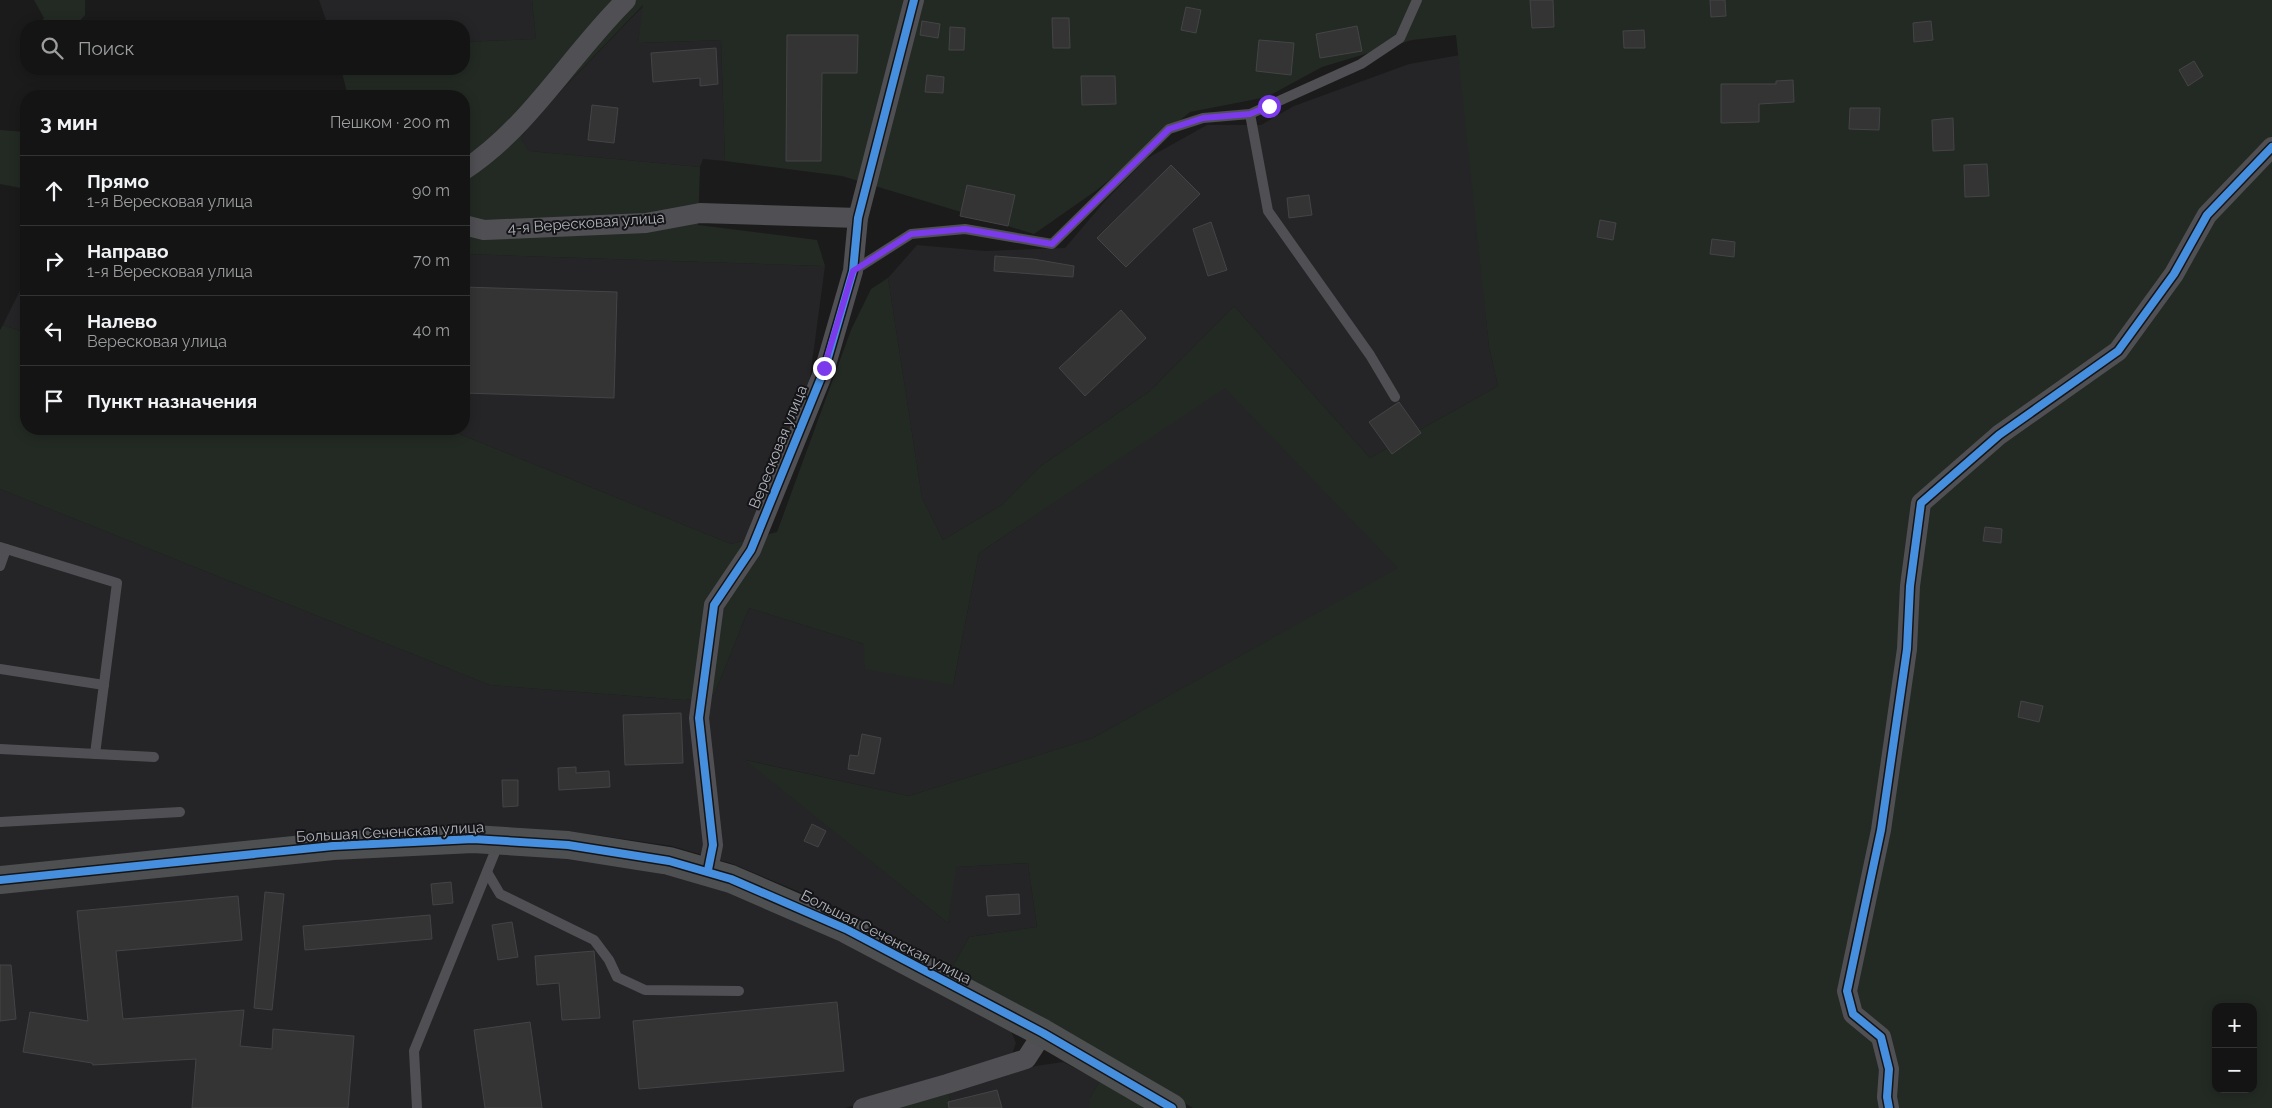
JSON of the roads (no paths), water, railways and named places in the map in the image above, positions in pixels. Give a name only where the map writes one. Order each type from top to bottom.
[{"type":"street","points":[[470,166],[483,158],[548,93],[601,24],[626,0]]},
{"type":"street","name":"Вересковая улица","points":[[708,870],[713,845],[699,718],[714,605],[751,550],[824,368],[853,271],[858,218],[914,0]]},
{"type":"street","points":[[1890,1108],[1887,1097],[1889,1069],[1881,1038],[1853,1014],[1847,991],[1881,830],[1907,649],[1910,586],[1921,504],[1999,435],[2118,351],[2174,274],[2207,214],[2272,147]]},
{"type":"street","name":"4-я Вересковая улица","points":[[470,226],[484,230],[646,223],[700,213],[858,218]]},
{"type":"street","name":"Большая Сеченская улица","points":[[0,880],[333,846],[473,839],[568,846],[668,861],[708,870],[846,929],[1043,1033],[1172,1108]]},
{"type":"street","points":[[863,1108],[1026,1059],[1043,1033]]},
{"type":"lane","points":[[853,271],[911,234],[965,229],[1052,244],[1169,129],[1203,118],[1250,114],[1361,64],[1400,38],[1417,0]]},
{"type":"lane","points":[[1250,114],[1268,211],[1370,355],[1396,397]]},
{"type":"lane","points":[[0,566],[3,548],[117,583],[95,754]]},
{"type":"lane","points":[[0,669],[104,685]]},
{"type":"lane","points":[[0,750],[154,757]]},
{"type":"lane","points":[[0,822],[180,812]]},
{"type":"lane","points":[[417,1108],[414,1051],[499,841]]},
{"type":"lane","points":[[487,872],[500,894],[594,940],[609,960],[617,976],[645,990],[739,991]]}]
